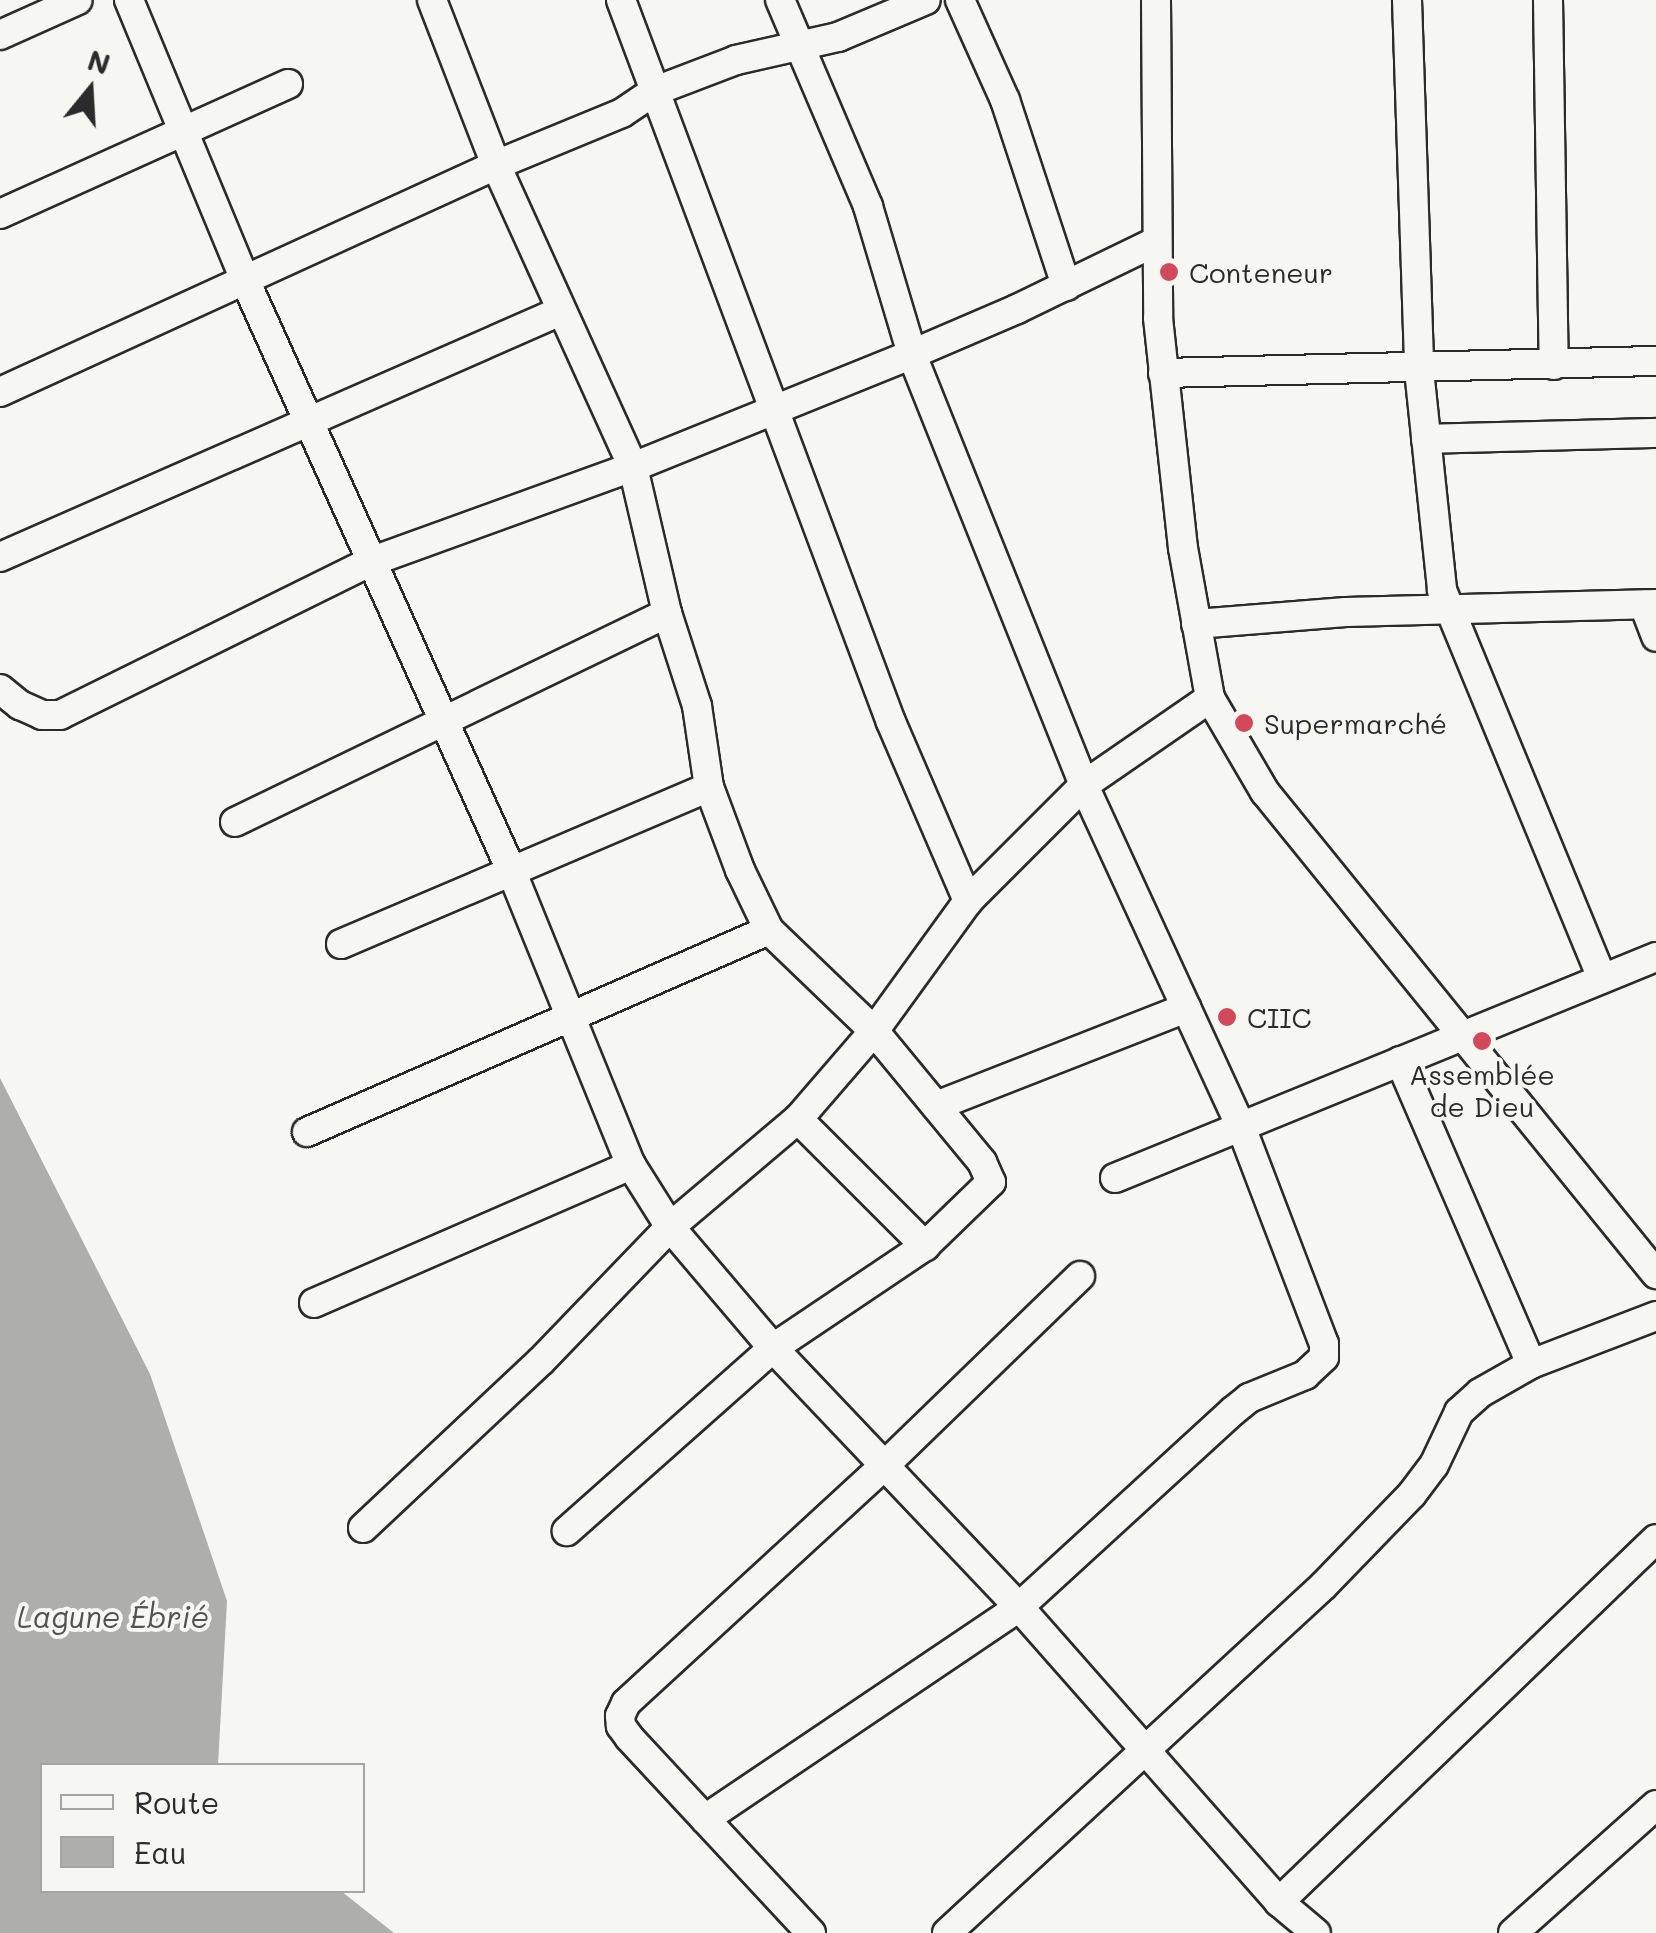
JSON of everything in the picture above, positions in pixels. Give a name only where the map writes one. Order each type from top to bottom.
[{"type":"street","points":[[0,35],[78,0]]},
{"type":"street","points":[[129,0],[244,278],[573,1014],[630,1165],[670,1227],[773,1348],[1019,1607],[1279,1902],[1316,1933]]},
{"type":"street","points":[[432,0],[496,164],[633,466],[667,613],[697,706],[710,787],[740,870],[769,930],[874,1031],[990,1173],[991,1182],[926,1246],[773,1348],[568,1531]]},
{"type":"street","points":[[621,0],[891,722],[968,901]]},
{"type":"street","points":[[704,1819],[1019,1607],[1233,1411],[1249,1398],[1305,1375],[1324,1356],[1324,1344],[1241,1127],[1084,785],[912,354],[868,206],[795,44],[780,0]]},
{"type":"street","points":[[0,392],[496,164],[622,113],[655,92],[795,44],[838,37],[926,0]]},
{"type":"street","points":[[960,0],[1005,100],[1066,286]]},
{"type":"street","points":[[1156,0],[1155,242],[1163,374],[1196,624],[1210,698],[1265,792],[1656,1274]]},
{"type":"street","points":[[1407,0],[1419,370],[1440,572],[1449,612],[1602,978]]},
{"type":"street","points":[[1548,0],[1554,365]]},
{"type":"street","points":[[0,214],[288,84]]},
{"type":"street","points":[[0,688],[20,705],[42,715],[60,715],[370,562],[633,466],[912,354],[1155,242]]},
{"type":"street","points":[[0,557],[562,310]]},
{"type":"street","points":[[1163,374],[1656,362]]},
{"type":"street","points":[[1426,439],[1656,433]]},
{"type":"street","points":[[1196,624],[1346,612],[1650,605],[1656,637]]},
{"type":"street","points":[[235,822],[667,613]]},
{"type":"street","points":[[363,1528],[541,1361],[670,1227],[798,1119],[874,1031],[968,901],[1084,785],[1210,698]]},
{"type":"street","points":[[341,944],[710,787]]},
{"type":"street","points":[[307,1132],[769,930]]},
{"type":"street","points":[[1115,1178],[1656,957]]},
{"type":"street","points":[[936,1106],[1186,1008]]},
{"type":"street","points":[[1400,1061],[1531,1364]]},
{"type":"street","points":[[798,1119],[926,1246]]},
{"type":"street","points":[[314,1303],[630,1165]]},
{"type":"street","points":[[811,1933],[620,1726],[626,1703],[884,1466],[1080,1276]]},
{"type":"street","points":[[947,1933],[1324,1586],[1412,1494],[1434,1466],[1459,1412],[1480,1393],[1531,1364],[1656,1316]]},
{"type":"street","points":[[1279,1902],[1656,1539]]},
{"type":"street","points":[[1513,1933],[1656,1805]]},
{"type":"water","name":"Lagune Ébrié","points":[[0,1078],[150,1374],[227,1601],[218,1763],[40,1763],[40,1893],[344,1893],[394,1933],[0,1933]]},
{"type":"place","name":"Conteneur","points":[[1169,272]]},
{"type":"place","name":"Supermarché","points":[[1244,723]]},
{"type":"place","name":"CIIC","points":[[1227,1017]]},
{"type":"place","name":"Assemblée de Dieu","points":[[1482,1041]]}]
